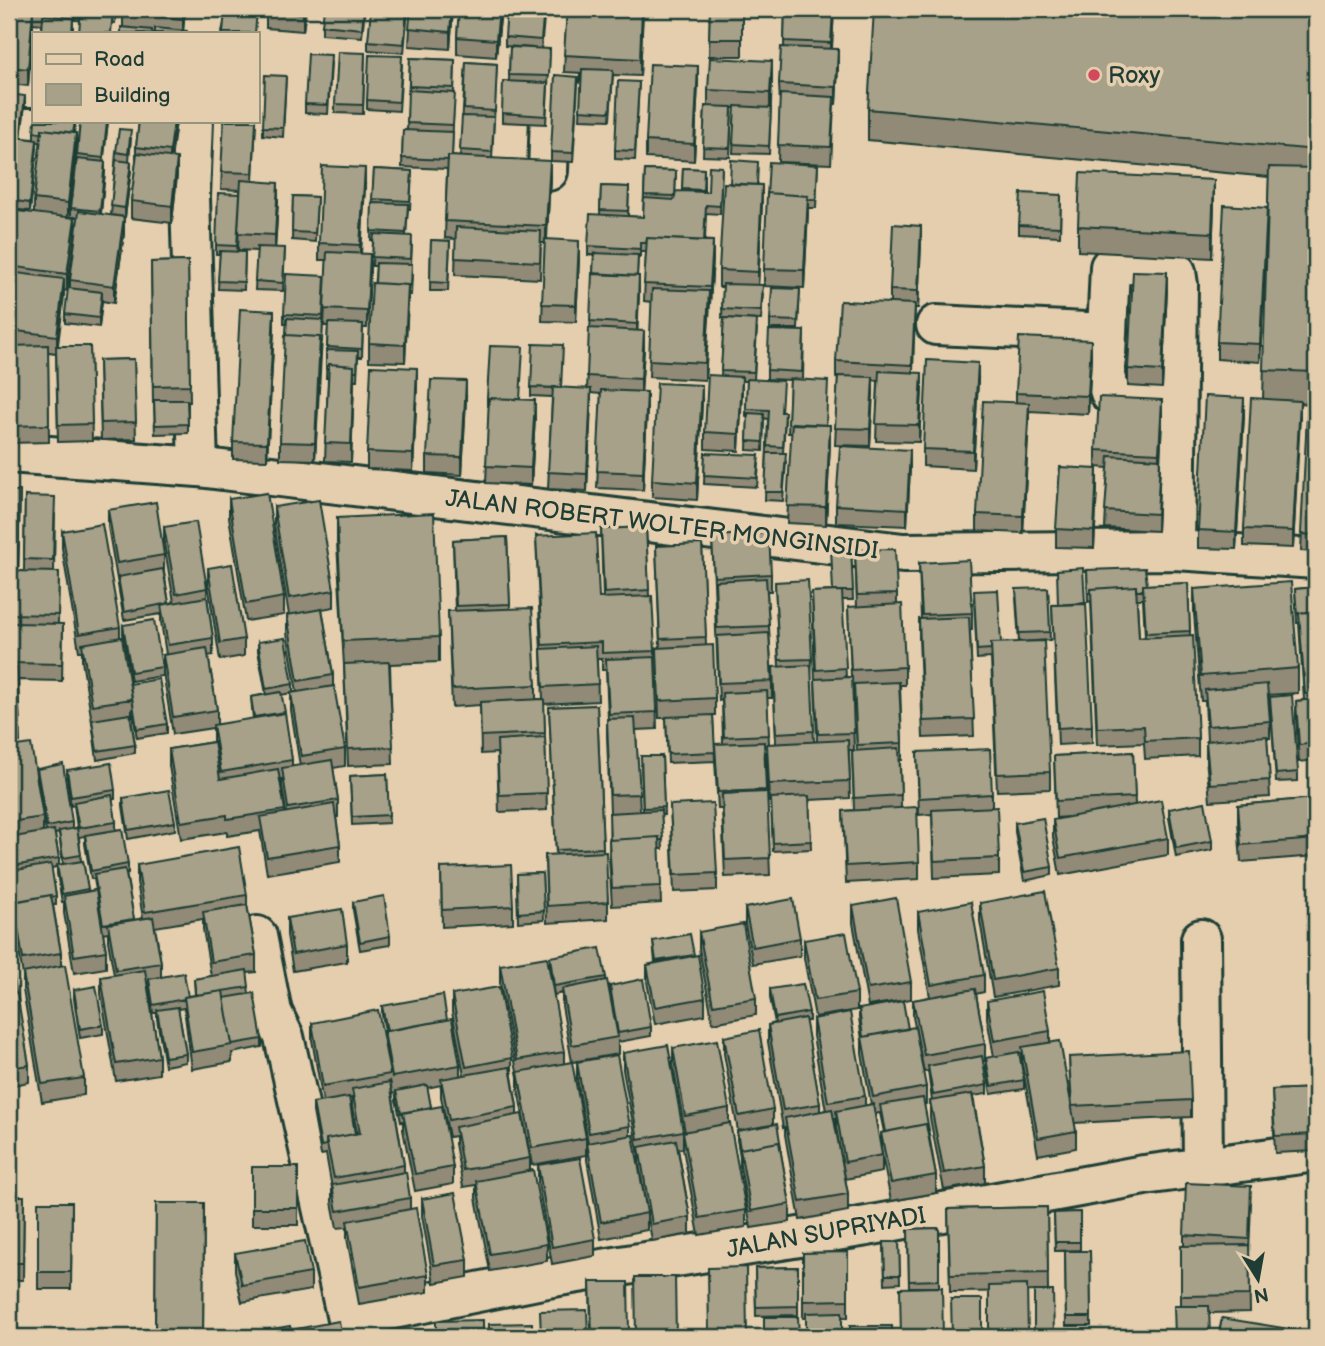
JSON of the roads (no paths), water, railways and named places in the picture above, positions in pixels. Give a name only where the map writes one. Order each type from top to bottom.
[{"type":"street","points":[[201,32],[207,9]]},
{"type":"street","points":[[548,171],[551,89],[559,74],[559,9]]},
{"type":"street","points":[[9,87],[32,87]]},
{"type":"street","points":[[193,122],[190,197],[198,467]]},
{"type":"street","points":[[1175,403],[1118,402],[1111,394],[1105,377],[1110,267],[1127,263],[1167,266],[1176,272],[1175,550]]},
{"type":"street","points":[[936,325],[1107,333]]},
{"type":"street","name":"JALAN ROBERT WOLTER MONGINSIDI","points":[[9,453],[198,467],[903,553],[1175,550],[1316,559]]},
{"type":"street","points":[[257,936],[350,1334]]},
{"type":"street","points":[[1200,939],[1203,1166]]},
{"type":"street","name":"JALAN SUPRIYADI","points":[[350,1334],[362,1318],[383,1311],[547,1278],[867,1226],[1203,1166],[1316,1152]]},
{"type":"place","name":"Roxy","points":[[1094,75]]}]
